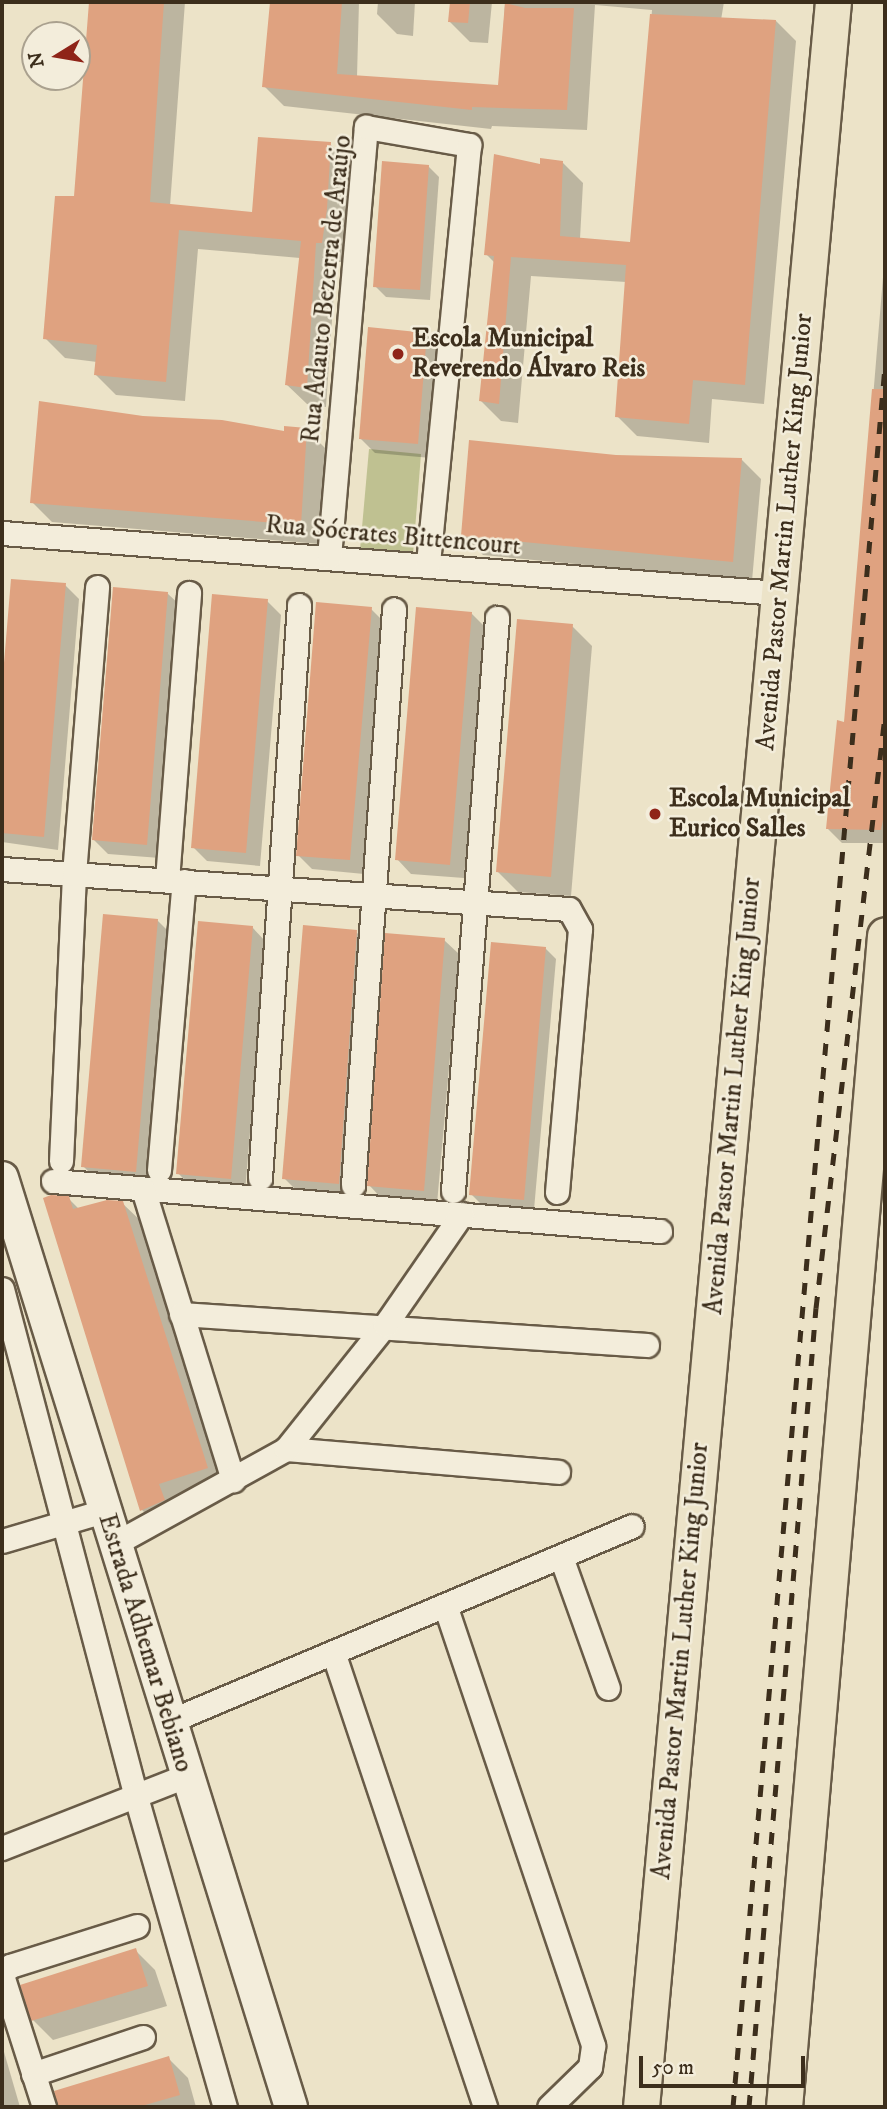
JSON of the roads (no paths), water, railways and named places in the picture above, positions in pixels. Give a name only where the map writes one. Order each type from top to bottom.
[{"type":"main road","name":"Avenida Pastor Martin Luther King Junior","points":[[641,2107],[833,2]]},
{"type":"main road","points":[[784,2107],[877,1115],[885,935]]},
{"type":"main road","name":"Estrada Adhemar Bebiano","points":[[2,1178],[290,2107]]},
{"type":"street","name":"Rua Adauto Bezerra de Araújo","points":[[329,557],[366,127],[470,145],[428,566]]},
{"type":"street","name":"Rua Sócrates Bittencourt","points":[[2,533],[779,593]]},
{"type":"street","points":[[97,587],[74,874],[57,1171],[143,1189],[660,1231]]},
{"type":"street","points":[[159,1170],[189,593]]},
{"type":"street","points":[[260,1178],[299,605]]},
{"type":"street","points":[[353,1185],[394,609]]},
{"type":"street","points":[[453,1191],[478,901],[497,618]]},
{"type":"street","points":[[2,869],[569,909],[579,920],[557,1192]]},
{"type":"street","points":[[143,1189],[233,1480]]},
{"type":"street","points":[[114,1544],[286,1449],[385,1325],[462,1214]]},
{"type":"street","name":"Estrada Adhemar Bebiano","points":[[2,1289],[136,1797],[225,2107]]},
{"type":"street","points":[[181,1314],[385,1325],[647,1345]]},
{"type":"street","points":[[286,1449],[558,1472]]},
{"type":"street","points":[[2,1541],[104,1511]]},
{"type":"street","points":[[170,1721],[446,1608],[632,1526]]},
{"type":"street","points":[[561,1557],[608,1688]]},
{"type":"street","points":[[446,1608],[593,2046],[590,2067],[549,2107]]},
{"type":"street","points":[[334,1655],[485,2107]]},
{"type":"street","points":[[2,1848],[186,1776]]},
{"type":"street","points":[[44,2107],[2,1974],[10,1966],[137,1926]]},
{"type":"street","points":[[33,2074],[143,2037]]},
{"type":"railway","points":[[733,2107],[885,367]]},
{"type":"railway","points":[[749,2107],[816,1308],[885,715]]},
{"type":"place","name":"Escola Municipal Reverendo Álvaro Reis","points":[[398,354]]},
{"type":"place","name":"Escola Municipal Eurico Salles","points":[[655,814]]}]
